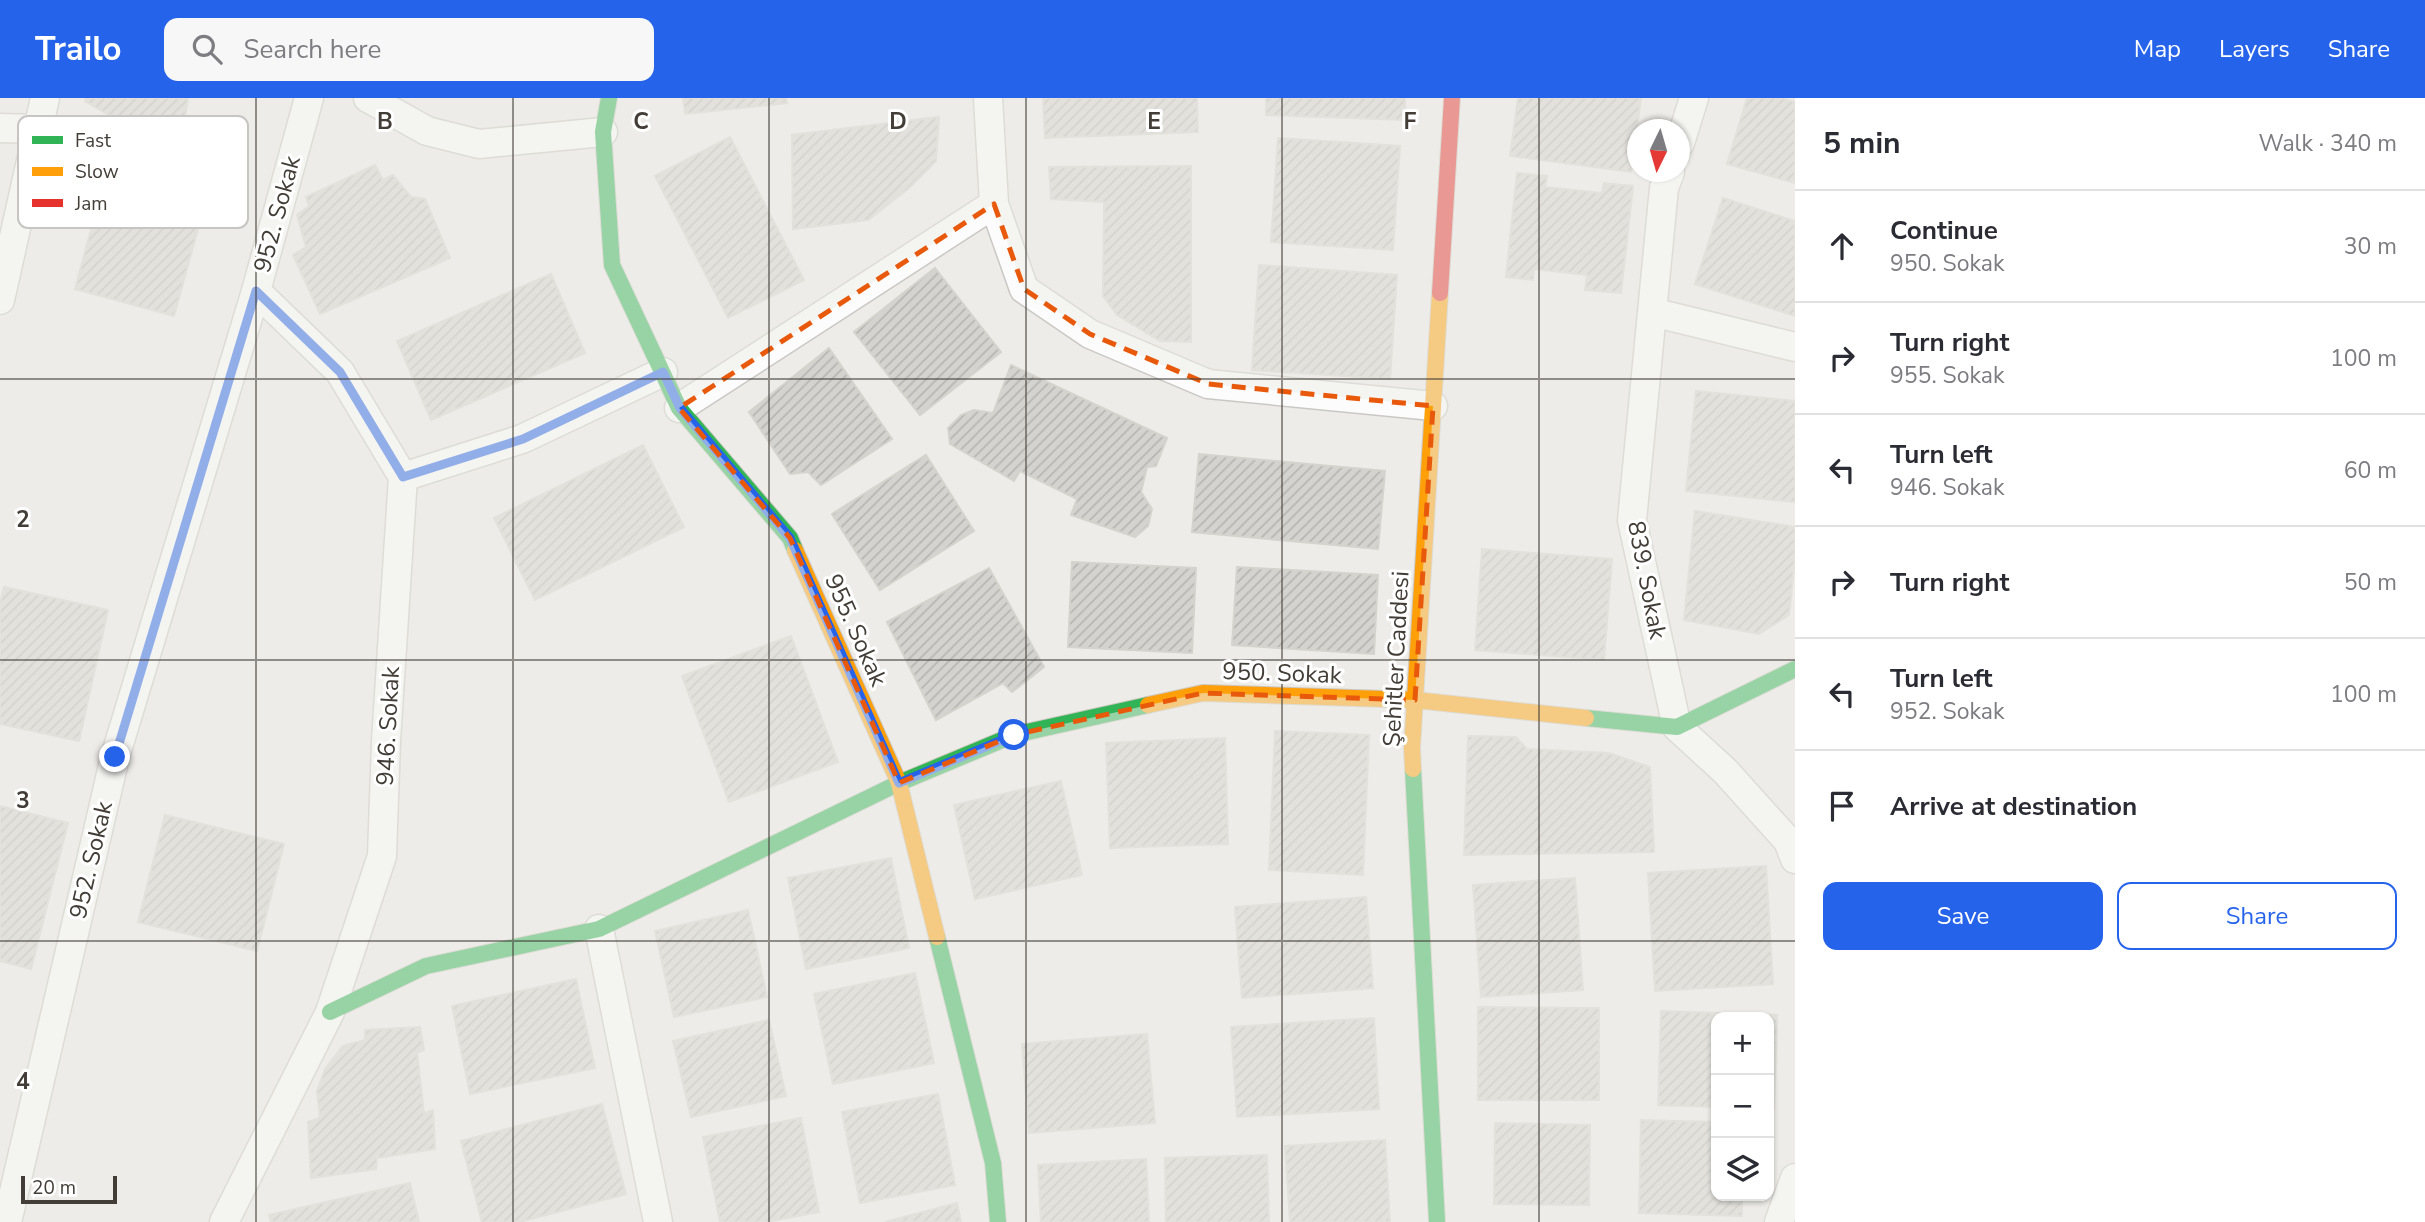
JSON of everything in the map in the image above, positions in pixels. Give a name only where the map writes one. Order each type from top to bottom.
[{"type":"street","points":[[42,116],[45,98]]},
{"type":"street","name":"952. Sokak","points":[[7,1222],[115,757],[256,291],[309,98]]},
{"type":"street","points":[[369,98],[427,131],[479,144],[603,132]]},
{"type":"street","name":"955. Sokak","points":[[609,98],[603,132],[612,265],[680,408],[790,538],[899,783],[993,1163],[998,1222]]},
{"type":"street","points":[[988,98],[994,204],[1024,289],[1090,334],[1208,384],[1433,406]]},
{"type":"street","name":"Şehitler Caddesi","points":[[1437,1222],[1412,748],[1452,98]]},
{"type":"street","points":[[1688,119],[1695,98]]},
{"type":"street","points":[[0,128],[18,128]]},
{"type":"street","name":"839. Sokak","points":[[1666,182],[1632,520],[1677,727]]},
{"type":"street","points":[[680,408],[994,204]]},
{"type":"street","points":[[0,300],[18,221]]},
{"type":"street","points":[[256,291],[340,372],[403,477],[523,439],[663,372]]},
{"type":"street","points":[[1652,312],[1795,347]]},
{"type":"street","name":"946. Sokak","points":[[224,1222],[330,1012],[382,856],[386,741],[403,477]]},
{"type":"street","points":[[1795,669],[1677,727],[1724,771],[1788,841],[1795,859]]},
{"type":"street","name":"950. Sokak","points":[[330,1012],[426,966],[599,929],[899,783],[1014,735],[1203,693],[1415,701],[1677,727]]},
{"type":"street","points":[[599,929],[658,1222]]},
{"type":"street","points":[[1779,1222],[1795,1178]]},
{"type":"highlighted area","points":[[994,204],[1024,289],[1090,334],[1208,384],[1433,406],[1415,700],[1203,693],[1014,735],[899,783],[790,538],[679,408]]},
{"type":"building","points":[[86,98],[188,98],[185,116],[111,116],[85,101]]},
{"type":"building","points":[[683,98],[786,98],[787,103],[685,114]]},
{"type":"building","points":[[1043,98],[1197,98],[1198,132],[1045,138]]},
{"type":"building","points":[[1266,98],[1405,98],[1405,120],[1266,115]]},
{"type":"building","points":[[1518,98],[1641,98],[1638,119],[1627,119],[1627,171],[1510,156]]},
{"type":"building","points":[[1747,98],[1781,98],[1795,102],[1795,183],[1727,164]]},
{"type":"building","points":[[939,117],[936,161],[908,189],[868,220],[793,229],[792,135]]},
{"type":"building","points":[[730,137],[804,280],[728,318],[655,176]]},
{"type":"building","points":[[1278,138],[1400,146],[1393,250],[1271,242]]},
{"type":"building","points":[[375,165],[383,180],[393,175],[411,197],[425,199],[450,258],[320,314],[293,255],[306,247],[297,215],[309,206],[306,197]]},
{"type":"building","points":[[1191,166],[1191,342],[1160,341],[1117,315],[1103,296],[1104,202],[1051,199],[1049,167]]},
{"type":"building","points":[[1517,173],[1547,176],[1545,187],[1602,193],[1604,183],[1633,186],[1621,293],[1585,290],[1587,275],[1534,269],[1533,280],[1506,277]]},
{"type":"building","points":[[1723,198],[1795,221],[1795,316],[1695,284]]},
{"type":"building","points":[[91,228],[198,228],[174,316],[75,289]]},
{"type":"building","points":[[1259,265],[1397,275],[1390,379],[1252,370]]},
{"type":"building","points":[[935,268],[1001,352],[920,415],[854,332]]},
{"type":"building","points":[[551,274],[585,353],[431,420],[397,341]]},
{"type":"building","points":[[829,348],[892,439],[821,485],[808,472],[790,474],[749,412]]},
{"type":"building","points":[[1011,365],[1167,438],[1156,466],[1147,467],[1141,492],[1152,509],[1148,526],[1135,537],[1071,515],[1077,499],[1020,471],[1014,481],[950,444],[948,428],[961,415],[974,410],[993,413]]},
{"type":"building","points":[[1696,391],[1795,401],[1795,502],[1686,491]]},
{"type":"building","points":[[643,445],[684,527],[535,600],[494,518]]},
{"type":"building","points":[[1199,454],[1385,471],[1378,549],[1192,532]]},
{"type":"building","points":[[926,455],[974,531],[880,590],[832,514]]},
{"type":"building","points":[[1695,511],[1795,527],[1795,558],[1789,615],[1759,634],[1684,620]]},
{"type":"building","points":[[1482,549],[1612,559],[1604,660],[1475,650]]},
{"type":"building","points":[[1072,562],[1196,568],[1192,653],[1068,647]]},
{"type":"building","points":[[1237,567],[1378,575],[1374,654],[1232,645]]},
{"type":"building","points":[[989,568],[1044,667],[1012,692],[1003,683],[936,720],[887,622]]},
{"type":"building","points":[[4,587],[108,610],[79,741],[0,724],[0,603]]},
{"type":"building","points":[[791,636],[838,762],[729,802],[682,676]]},
{"type":"building","points":[[1275,731],[1369,735],[1363,875],[1269,870]]},
{"type":"building","points":[[1468,736],[1516,737],[1527,749],[1609,753],[1650,767],[1654,852],[1464,855]]},
{"type":"building","points":[[1225,738],[1228,844],[1110,848],[1106,743]]},
{"type":"building","points":[[1061,781],[1082,875],[975,899],[954,805]]},
{"type":"building","points":[[0,806],[68,823],[31,969],[0,961]]},
{"type":"building","points":[[165,815],[284,844],[257,951],[138,922]]},
{"type":"building","points":[[891,858],[909,948],[806,969],[788,878]]},
{"type":"building","points":[[1766,866],[1773,984],[1655,991],[1648,873]]},
{"type":"building","points":[[1575,878],[1583,990],[1481,997],[1473,885]]},
{"type":"building","points":[[1366,897],[1373,988],[1242,998],[1235,907]]},
{"type":"building","points":[[748,910],[767,997],[674,1017],[655,931]]},
{"type":"building","points":[[915,973],[934,1063],[833,1084],[814,994]]},
{"type":"building","points":[[576,979],[595,1068],[470,1094],[452,1006]]},
{"type":"building","points":[[1478,1007],[1599,1008],[1599,1100],[1478,1100]]},
{"type":"building","points":[[1661,1011],[1711,1013],[1711,1107],[1658,1105]]},
{"type":"building","points":[[1774,1015],[1777,1015],[1774,1109]]},
{"type":"building","points":[[1374,1018],[1379,1109],[1237,1117],[1231,1027]]},
{"type":"building","points":[[769,1020],[786,1096],[691,1117],[673,1041]]},
{"type":"building","points":[[420,1027],[424,1050],[417,1053],[424,1113],[433,1110],[435,1149],[377,1158],[376,1169],[311,1178],[308,1122],[320,1118],[317,1091],[325,1069],[343,1046],[365,1040],[365,1030]]},
{"type":"building","points":[[1147,1034],[1155,1123],[1029,1133],[1022,1044]]},
{"type":"building","points":[[938,1094],[955,1185],[860,1203],[842,1112]]},
{"type":"building","points":[[602,1104],[626,1194],[520,1222],[482,1222],[461,1141]]},
{"type":"building","points":[[801,1118],[819,1212],[766,1222],[720,1222],[703,1137]]},
{"type":"building","points":[[1641,1120],[1711,1122],[1711,1201],[1742,1201],[1742,1216],[1639,1213]]},
{"type":"building","points":[[1495,1123],[1590,1125],[1589,1205],[1494,1204]]},
{"type":"building","points":[[1385,1140],[1390,1222],[1290,1222],[1285,1146]]},
{"type":"building","points":[[1267,1155],[1269,1222],[1166,1222],[1165,1158]]},
{"type":"building","points":[[1146,1159],[1149,1222],[1041,1222],[1038,1165]]},
{"type":"building","points":[[410,1183],[419,1222],[271,1222],[269,1215]]},
{"type":"building","points":[[957,1203],[961,1222],[885,1222]]},
{"type":"traffic: fast","points":[[609,98],[603,132],[612,265],[679,408],[790,538],[795,550]]},
{"type":"traffic: fast","points":[[1586,718],[1677,727],[1795,669]]},
{"type":"traffic: fast","points":[[330,1012],[426,966],[599,929],[899,783],[1014,735],[1148,705]]},
{"type":"traffic: fast","points":[[1413,769],[1437,1222]]},
{"type":"traffic: fast","points":[[937,937],[993,1163],[998,1222]]},
{"type":"traffic: slow","points":[[1413,769],[1412,748],[1440,293]]},
{"type":"traffic: slow","points":[[795,550],[899,783],[937,937]]},
{"type":"traffic: slow","points":[[1148,705],[1203,693],[1415,700],[1586,718]]},
{"type":"traffic: jam","points":[[1440,293],[1452,98]]},
{"type":"route","points":[[115,757],[256,291],[340,372],[403,477],[523,439],[663,372],[680,408],[790,538],[899,783],[1014,735]]}]
